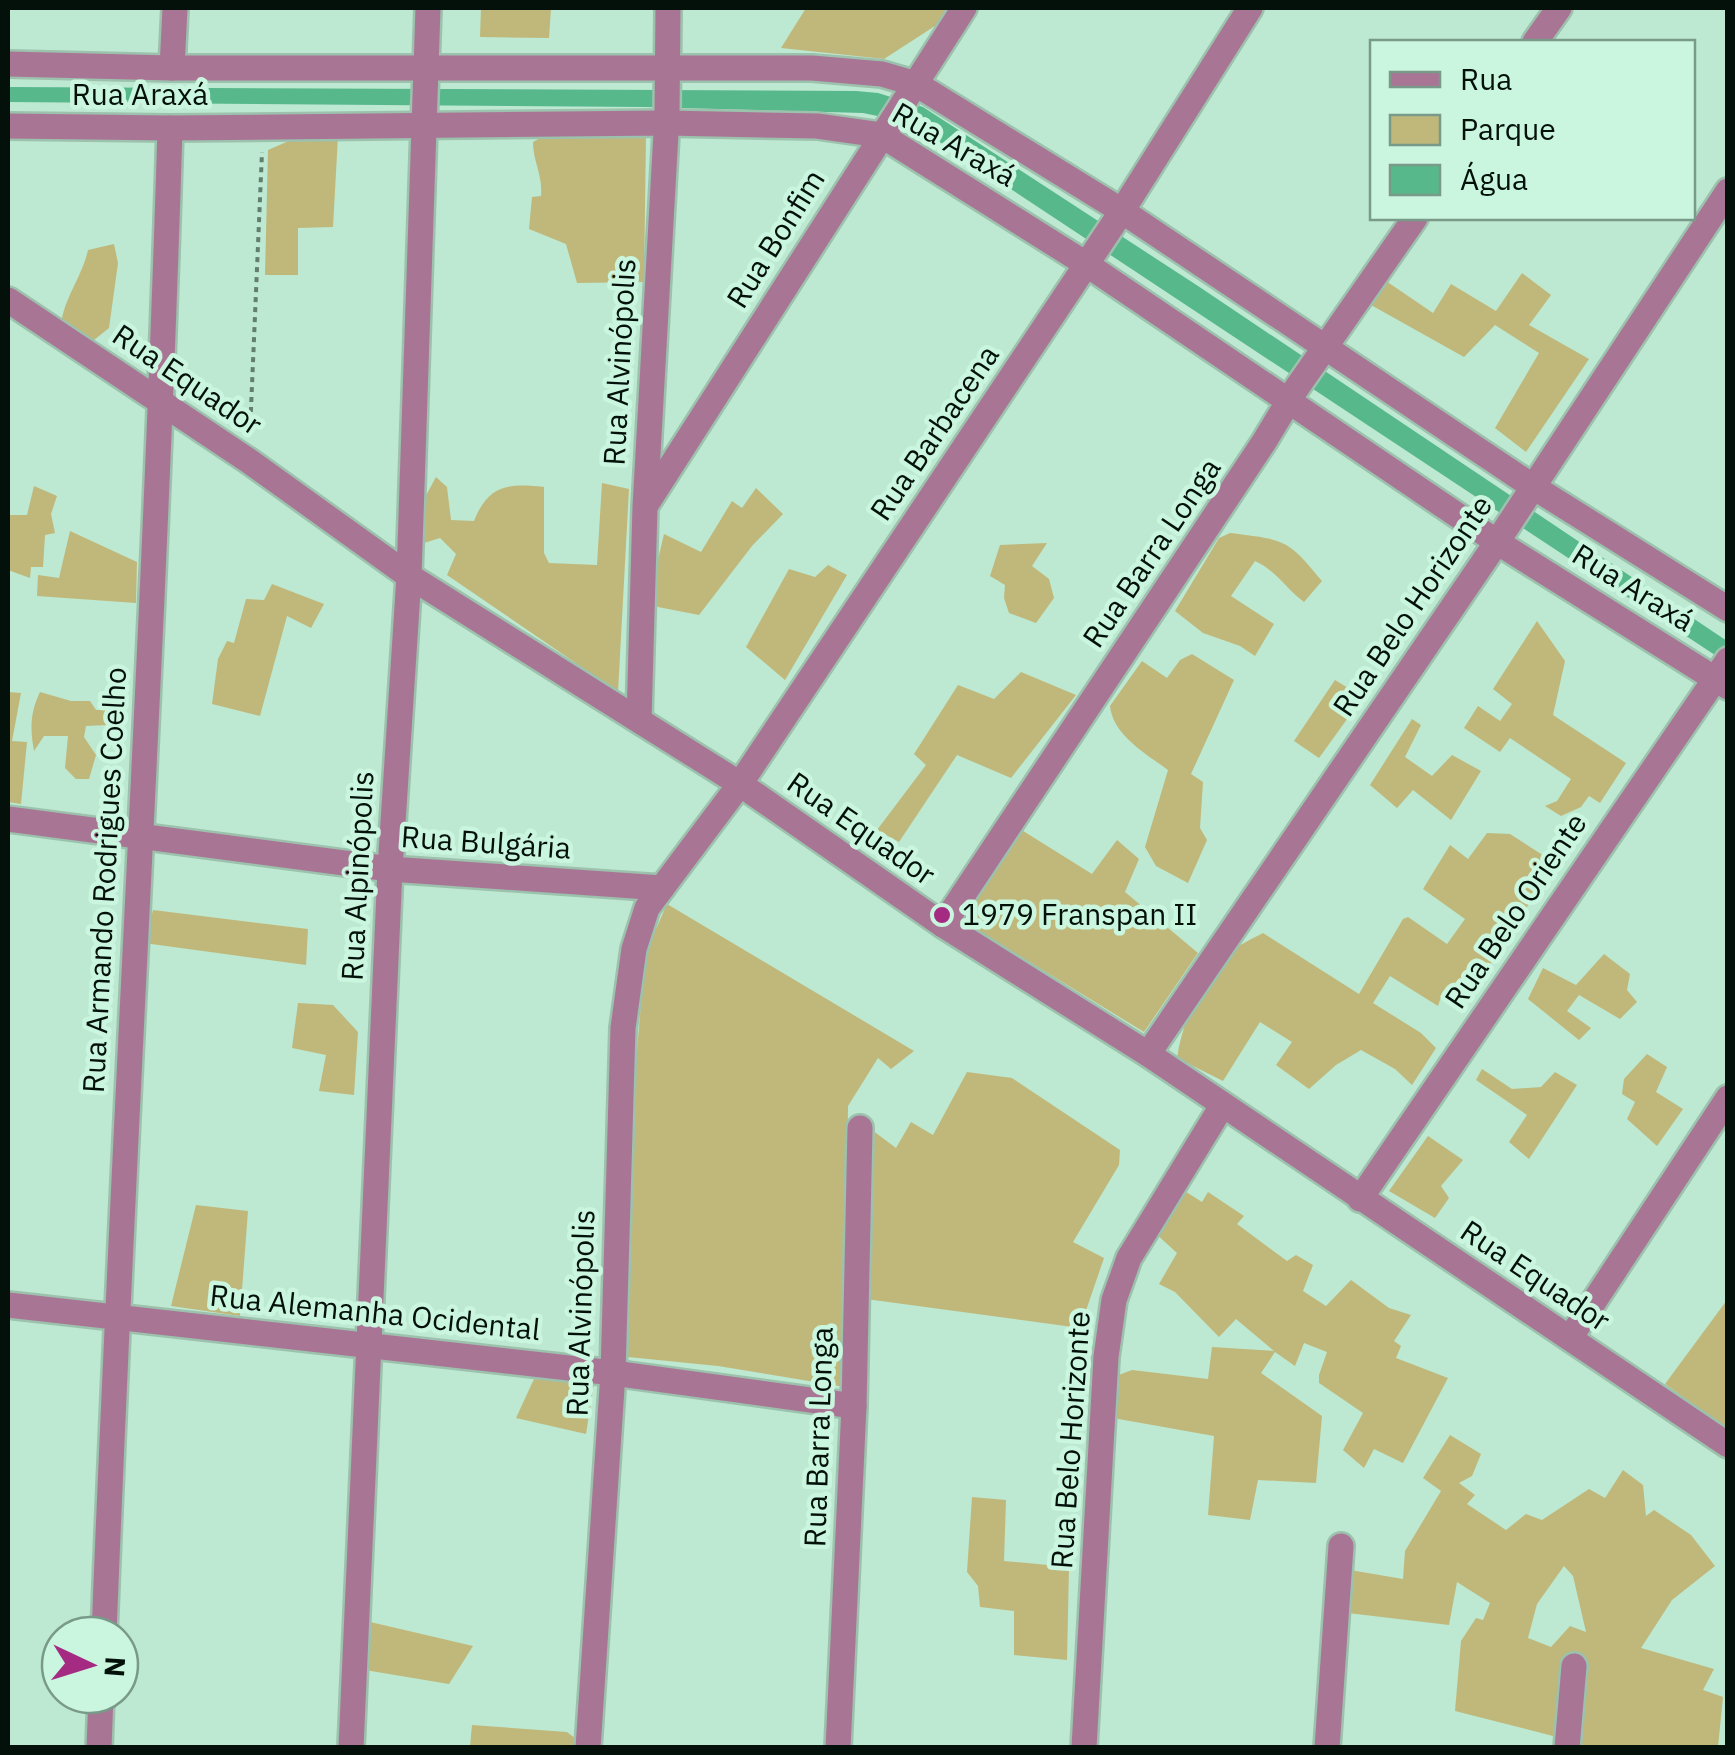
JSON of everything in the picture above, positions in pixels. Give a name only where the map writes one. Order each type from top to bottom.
[{"type":"street","points":[[172,68],[176,8]]},
{"type":"street","name":"Rua Alpinópolis","points":[[351,1748],[390,868],[409,576],[428,8]]},
{"type":"street","name":"Rua Alvinópolis","points":[[639,720],[645,507],[667,119],[668,8]]},
{"type":"street","name":"Rua Bonfim","points":[[645,507],[964,8]]},
{"type":"street","name":"Rua Barbacena","points":[[662,888],[740,784],[1090,259],[1250,8]]},
{"type":"street","points":[[1536,40],[1559,8]]},
{"type":"street","name":"Rua Araxá","points":[[8,64],[426,74],[667,76],[812,68],[882,74],[913,89],[1118,216],[1529,492],[1728,609]]},
{"type":"street","name":"Rua Araxá","points":[[8,126],[170,128],[424,118],[667,119],[885,131],[1090,259],[1501,535],[1724,673]]},
{"type":"street","name":"Rua Armando Rodrigues Coelho","points":[[105,1615],[162,402],[170,128]]},
{"type":"street","name":"Rua Belo Horizonte","points":[[1148,1054],[1501,535],[1728,192]]},
{"type":"street","name":"Rua Barra Longa","points":[[943,925],[1414,220]]},
{"type":"street","name":"Rua Equador","points":[[8,300],[249,461],[409,576],[740,784],[943,925],[1148,1054],[1728,1444]]},
{"type":"street","name":"Rua Belo Oriente","points":[[1360,1199],[1724,673]]},
{"type":"street","name":"Rua Bulgária","points":[[8,819],[390,868],[662,888]]},
{"type":"street","name":"Rua Alvinópolis","points":[[588,1748],[613,1373],[623,1028],[634,949],[648,908],[662,888]]},
{"type":"street","points":[[1570,1338],[1728,1098]]},
{"type":"street","name":"Rua Belo Horizonte","points":[[1084,1748],[1106,1357],[1114,1300],[1129,1258],[1222,1106]]},
{"type":"street","name":"Rua Barra Longa","points":[[838,1748],[854,1406],[860,1128]]},
{"type":"street","name":"Rua Alemanha Ocidental","points":[[8,1305],[613,1373],[854,1406]]},
{"type":"street","points":[[1327,1748],[1342,1546]]},
{"type":"street","points":[[1567,1748],[1574,1666]]},
{"type":"street","points":[[100,1748],[101,1715]]},
{"type":"path","points":[[249,461],[263,127]]},
{"type":"green space","points":[[481,8],[551,8],[549,38],[480,37]]},
{"type":"green space","points":[[806,8],[946,8],[938,24],[884,59],[781,48]]},
{"type":"green space","points":[[551,132],[646,133],[644,282],[577,283],[566,244],[529,229],[532,197],[541,196],[533,142]]},
{"type":"green space","points":[[338,136],[333,227],[298,228],[298,275],[265,275],[268,150],[298,137]]},
{"type":"green space","points":[[114,244],[118,263],[109,328],[89,344],[61,325],[63,315],[88,250]]},
{"type":"green space","points":[[1522,273],[1551,295],[1529,325],[1589,359],[1526,452],[1495,428],[1539,353],[1495,325],[1464,357],[1371,305],[1386,281],[1433,313],[1451,284],[1496,311]]},
{"type":"green space","points":[[436,477],[447,487],[451,520],[474,521],[486,500],[501,489],[544,487],[544,553],[549,563],[597,565],[602,483],[629,489],[618,692],[447,575],[456,554],[440,538],[424,543],[423,501]]},
{"type":"green space","points":[[34,486],[57,496],[51,514],[55,533],[45,535],[43,567],[31,567],[30,578],[8,570],[8,515],[27,515]]},
{"type":"green space","points":[[756,488],[783,514],[752,546],[699,615],[658,607],[649,597],[664,534],[701,552],[732,501],[742,508]]},
{"type":"green space","points":[[70,531],[137,562],[136,603],[37,596],[38,575],[59,578]]},
{"type":"green space","points":[[1230,533],[1284,544],[1301,556],[1322,581],[1304,602],[1255,561],[1231,596],[1274,624],[1255,656],[1240,646],[1203,633],[1175,611],[1219,538]]},
{"type":"green space","points":[[1047,543],[1032,566],[1049,579],[1054,598],[1036,623],[1009,613],[1005,585],[990,576],[1000,545]]},
{"type":"green space","points":[[828,565],[847,575],[785,680],[746,647],[789,569],[815,577]]},
{"type":"green space","points":[[272,584],[324,604],[311,628],[287,616],[260,716],[212,704],[218,659],[227,641],[234,643],[246,599],[264,600]]},
{"type":"green space","points":[[1537,621],[1565,661],[1553,715],[1626,763],[1600,803],[1589,796],[1581,807],[1561,816],[1545,806],[1557,801],[1571,779],[1510,738],[1500,752],[1464,728],[1478,706],[1500,721],[1512,704],[1493,689]]},
{"type":"green space","points":[[1192,654],[1234,680],[1191,774],[1203,782],[1200,828],[1207,840],[1188,883],[1156,866],[1145,847],[1168,770],[1124,735],[1110,706],[1142,661],[1167,678],[1180,660]]},
{"type":"green space","points":[[1021,672],[1076,695],[1011,778],[957,755],[899,842],[877,830],[926,765],[914,754],[958,685],[994,699]]},
{"type":"green space","points":[[1335,680],[1363,697],[1319,758],[1294,741]]},
{"type":"green space","points":[[8,692],[21,693],[12,741],[27,742],[21,804],[8,802]]},
{"type":"green space","points":[[40,692],[71,701],[90,701],[96,710],[109,710],[107,725],[86,726],[84,737],[96,755],[89,779],[76,779],[65,768],[68,736],[44,736],[34,751],[32,721]]},
{"type":"green space","points":[[1412,719],[1421,725],[1405,757],[1432,776],[1452,755],[1481,771],[1451,820],[1413,790],[1397,808],[1370,785]]},
{"type":"green space","points":[[1020,829],[1092,874],[1117,840],[1139,859],[1125,892],[1198,953],[1144,1032],[954,916]]},
{"type":"green space","points":[[1487,833],[1510,834],[1555,863],[1465,1004],[1443,991],[1438,1006],[1390,976],[1373,1003],[1421,1033],[1436,1048],[1412,1085],[1395,1069],[1361,1050],[1309,1089],[1276,1065],[1292,1042],[1260,1022],[1223,1081],[1177,1058],[1187,1018],[1206,981],[1232,951],[1263,933],[1359,994],[1403,919],[1408,917],[1447,944],[1465,919],[1423,889],[1450,845],[1468,859]]},
{"type":"green space","points":[[667,904],[914,1051],[891,1069],[878,1058],[848,1106],[845,1387],[718,1366],[628,1357],[634,1088],[645,954]]},
{"type":"green space","points":[[153,910],[308,929],[306,965],[144,943]]},
{"type":"green space","points":[[1604,954],[1630,974],[1627,990],[1637,1002],[1620,1019],[1579,995],[1567,1011],[1591,1028],[1579,1040],[1528,999],[1543,968],[1576,985]]},
{"type":"green space","points":[[298,1003],[333,1005],[358,1032],[354,1095],[319,1091],[326,1055],[292,1048]]},
{"type":"green space","points":[[1647,1054],[1667,1067],[1656,1092],[1683,1109],[1657,1146],[1627,1119],[1635,1102],[1622,1094],[1624,1079]]},
{"type":"green space","points":[[1482,1069],[1512,1089],[1541,1087],[1555,1072],[1577,1085],[1529,1159],[1509,1142],[1527,1115],[1476,1080]]},
{"type":"green space","points":[[967,1072],[1012,1078],[1120,1150],[1119,1165],[1073,1242],[1104,1258],[1080,1328],[866,1299],[872,1130],[896,1148],[911,1122],[933,1135]]},
{"type":"green space","points":[[1428,1136],[1463,1160],[1441,1186],[1449,1198],[1435,1218],[1389,1191]]},
{"type":"green space","points":[[1180,1188],[1202,1202],[1208,1192],[1244,1216],[1237,1224],[1287,1261],[1296,1255],[1313,1265],[1303,1291],[1326,1306],[1351,1280],[1389,1308],[1411,1315],[1394,1341],[1401,1346],[1396,1358],[1448,1378],[1403,1463],[1374,1449],[1364,1468],[1343,1450],[1363,1413],[1319,1383],[1327,1352],[1304,1343],[1295,1366],[1275,1352],[1261,1373],[1322,1416],[1316,1483],[1258,1480],[1250,1520],[1208,1515],[1214,1436],[1113,1418],[1116,1376],[1132,1370],[1208,1379],[1212,1347],[1274,1351],[1236,1319],[1219,1337],[1175,1292],[1159,1284],[1177,1253],[1154,1232]]},
{"type":"green space","points":[[196,1205],[248,1211],[240,1316],[171,1306]]},
{"type":"green space","points":[[1727,1300],[1727,1429],[1665,1384]]},
{"type":"green space","points":[[534,1379],[594,1383],[586,1434],[516,1418]]},
{"type":"green space","points":[[1450,1435],[1481,1454],[1472,1476],[1459,1483],[1475,1495],[1467,1504],[1506,1530],[1526,1514],[1542,1520],[1589,1489],[1605,1498],[1623,1470],[1643,1485],[1646,1516],[1654,1510],[1691,1535],[1715,1566],[1672,1600],[1641,1648],[1714,1669],[1703,1690],[1723,1697],[1718,1747],[1575,1747],[1582,1661],[1567,1653],[1553,1736],[1455,1711],[1461,1641],[1476,1618],[1483,1620],[1490,1603],[1457,1582],[1449,1625],[1348,1613],[1350,1570],[1403,1579],[1405,1551],[1441,1491],[1423,1478]],"holes":[[[1564,1566],[1573,1576],[1586,1632],[1570,1626],[1551,1647],[1528,1638],[1537,1604]]]},
{"type":"green space","points":[[972,1497],[1006,1500],[1004,1561],[1069,1567],[1067,1660],[1014,1655],[1014,1611],[980,1607],[978,1586],[967,1572]]},
{"type":"green space","points":[[366,1621],[473,1646],[449,1684],[359,1669]]},
{"type":"green space","points":[[472,1725],[567,1732],[576,1739],[575,1747],[470,1747]]},
{"type":"water","points":[[8,87],[856,91],[878,93],[923,107],[1198,286],[1727,641],[1727,663],[911,123],[863,113],[644,107],[8,102]]},
{"type":"place","name":"1979 Franspan II","points":[[942,915]]}]
